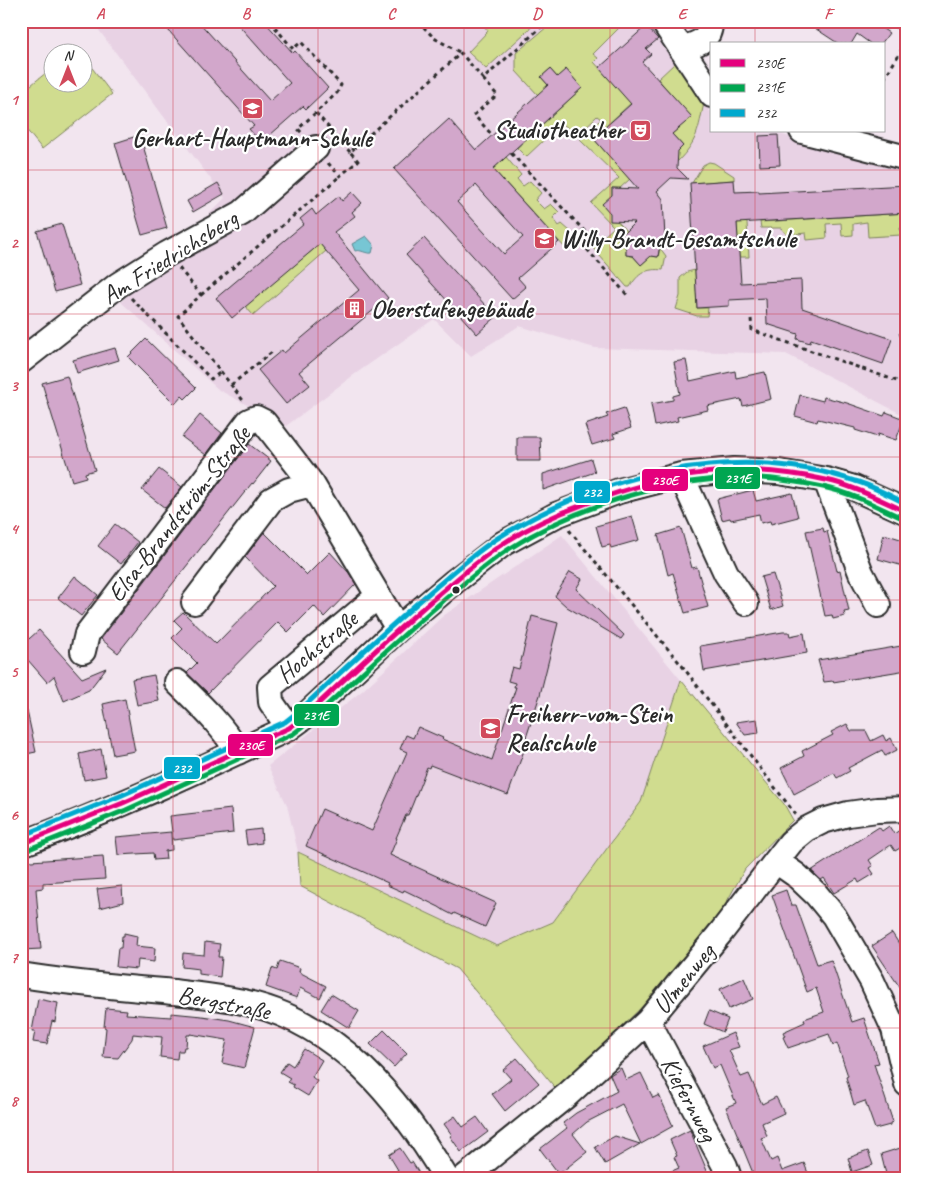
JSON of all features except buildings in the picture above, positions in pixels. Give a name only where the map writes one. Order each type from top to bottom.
[{"type":"street","points":[[663,21],[710,92]]},
{"type":"street","points":[[681,49],[696,45],[704,40],[709,35],[711,29],[710,21]]},
{"type":"street","points":[[806,132],[907,158]]},
{"type":"street","name":"Am Friedrichsberg","points":[[21,361],[118,285],[167,254],[242,213],[316,148]]},
{"type":"street","name":"Elsa-Brandström-Straße","points":[[83,652],[87,634],[249,421],[256,418],[264,422],[312,484],[398,629]]},
{"type":"street","name":"Hochstraße","points":[[21,844],[72,825],[289,728],[398,629],[504,543],[556,515],[619,491],[681,475],[743,471],[779,472],[826,480],[854,488],[907,512]]},
{"type":"street","points":[[681,475],[726,572],[746,603]]},
{"type":"street","points":[[826,480],[860,572],[878,605]]},
{"type":"street","points":[[194,602],[271,500],[289,490],[312,484]]},
{"type":"street","name":"Hochstraße","points":[[289,728],[271,702],[270,687],[378,596]]},
{"type":"street","points":[[177,682],[213,718],[238,752]]},
{"type":"street","name":"Ulmenweg","points":[[464,1178],[567,1095],[648,1022],[791,842],[807,829],[823,821],[848,814],[877,810],[907,810]]},
{"type":"street","points":[[776,861],[796,875],[816,894],[834,916],[872,981],[894,1029],[907,1084]]},
{"type":"street","name":"Bergstraße","points":[[21,975],[61,982],[206,996],[245,1002],[283,1014],[314,1030],[343,1050],[367,1071],[402,1110],[446,1178]]},
{"type":"street","name":"Kiefernweg","points":[[648,1022],[725,1166],[729,1178]]},
{"type":"path","points":[[256,418],[178,316],[358,161],[316,113],[337,93],[341,85],[301,42],[293,49],[270,21]]},
{"type":"path","points":[[418,21],[434,38],[461,53],[497,95],[474,115],[492,136]]},
{"type":"path","points":[[483,79],[548,21]]},
{"type":"path","points":[[887,21],[907,35]]},
{"type":"path","points":[[886,76],[907,41]]},
{"type":"path","points":[[350,152],[461,53]]},
{"type":"path","points":[[316,148],[340,176]]},
{"type":"path","points":[[510,153],[588,235],[585,247],[629,297]]},
{"type":"path","points":[[167,254],[201,295]]},
{"type":"path","points":[[118,285],[211,379],[221,372]]},
{"type":"path","points":[[751,319],[752,330],[897,381],[907,380]]},
{"type":"path","points":[[900,333],[907,350]]},
{"type":"path","points":[[231,385],[272,352]]},
{"type":"path","points":[[556,515],[683,667],[807,829]]},
{"type":"shaded area","name":"Willy-Brandt-Gesamtschule","points":[[92,21],[645,21],[710,111],[710,132],[774,132],[835,152],[907,165],[907,417],[786,354],[595,348],[519,326],[471,356],[434,319],[355,374],[286,426],[219,390],[121,302],[225,198]]},
{"type":"shaded area","name":"Freiherr-vom-Stein Realschule","points":[[562,535],[681,680],[641,802],[553,922],[497,946],[298,852],[287,805],[268,766],[362,691],[443,616]]},
{"type":"green space","points":[[480,21],[538,21],[486,69],[468,52],[488,31]]},
{"type":"green space","points":[[554,21],[624,21],[593,54],[598,58],[594,62],[631,103],[593,138],[630,179],[620,188],[612,188],[612,195],[603,204],[626,231],[618,239],[626,248],[626,255],[633,256],[641,265],[651,256],[658,257],[660,248],[666,256],[663,270],[644,272],[636,278],[630,287],[627,287],[592,247],[614,227],[591,203],[619,178],[580,140],[601,119],[597,116],[576,136],[562,123],[526,157],[517,148],[582,88],[566,70],[557,77],[550,69],[541,77],[548,85],[538,95],[516,71],[516,53]]},
{"type":"green space","points":[[675,63],[704,103],[696,135],[689,148],[677,162],[669,159],[683,146],[672,134],[691,117],[658,79]]},
{"type":"green space","points":[[92,68],[112,94],[42,149],[21,123],[21,93],[42,76],[42,92],[92,92]]},
{"type":"green space","points":[[506,157],[521,175],[517,179],[523,186],[530,181],[541,193],[535,200],[544,209],[551,204],[559,212],[553,218],[559,226],[562,224],[570,231],[567,235],[574,243],[567,250],[493,169]]},
{"type":"green space","points":[[709,162],[714,163],[734,176],[734,180],[692,183],[703,165]]},
{"type":"green space","points":[[736,206],[746,206],[749,257],[739,257]]},
{"type":"green space","points":[[907,213],[907,228],[900,228],[901,235],[868,237],[867,222],[853,224],[853,235],[842,236],[841,223],[826,224],[827,238],[807,240],[806,233],[787,235],[781,228],[761,228],[760,222]]},
{"type":"green space","points":[[320,244],[326,251],[253,315],[245,306]]},
{"type":"green space","points":[[695,270],[697,308],[708,308],[707,316],[697,316],[676,309],[680,296],[680,278],[687,272]]},
{"type":"green space","points":[[681,680],[784,804],[793,820],[745,869],[711,930],[654,995],[557,1090],[457,969],[300,886],[298,852],[497,946],[553,922],[641,802]]},
{"type":"water","points":[[366,236],[374,245],[372,253],[355,251],[352,244]]},
{"type":"transit line","name":"232","points":[[21,836],[120,796],[285,722],[401,617],[476,553],[501,536],[541,514],[584,495],[628,480],[673,470],[719,464],[765,464],[810,469],[855,481],[875,488],[907,504]]},
{"type":"transit line","name":"230E","points":[[21,844],[123,803],[289,728],[304,717],[370,655],[479,561],[504,543],[543,521],[615,493],[645,484],[704,473],[764,471],[794,474],[847,486],[907,512]]},
{"type":"transit line","name":"231E","points":[[24,851],[126,810],[293,734],[484,567],[533,535],[560,521],[588,510],[646,491],[676,485],[705,480],[767,478],[834,490],[865,501],[904,519]]},
{"type":"place","name":"Gerhart-Hauptmann-Schule","points":[[252,109]]},
{"type":"place","name":"Studiotheather","points":[[640,130]]},
{"type":"place","name":"Willy-Brandt-Gesamtschule","points":[[545,239]]},
{"type":"place","name":"Oberstufengebäude","points":[[355,309]]},
{"type":"place","name":"Freiherr-vom-Stein Realschule","points":[[490,728]]}]
